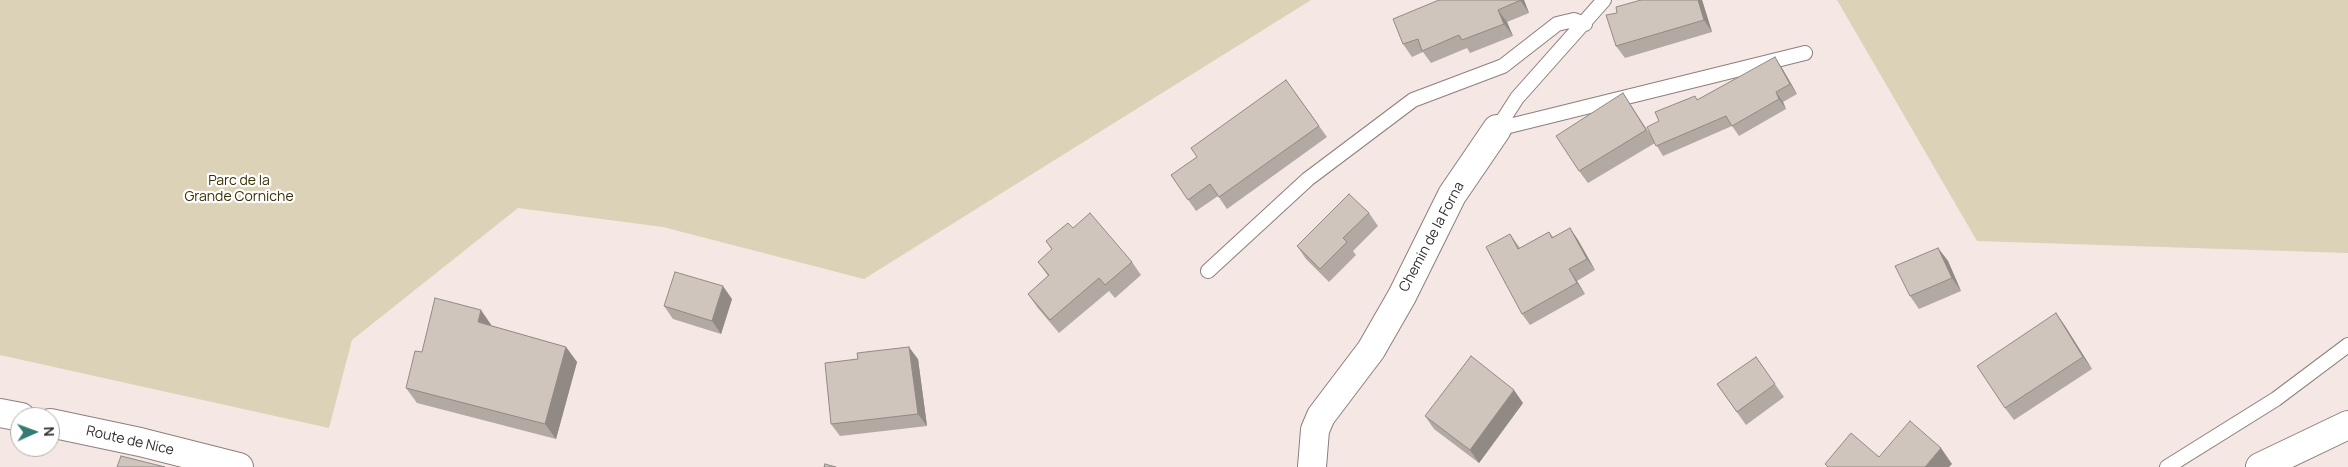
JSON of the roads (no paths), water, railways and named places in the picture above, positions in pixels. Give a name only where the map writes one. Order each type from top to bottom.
[{"type":"street","name":"Chemin de la Forna","points":[[1312,467],[1315,430],[1321,416],[1371,350],[1402,296],[1452,194],[1497,129]]},
{"type":"street","name":"Route de Nice","points":[[60,425],[140,442],[239,467]]},
{"type":"street","points":[[2260,467],[2348,426]]},
{"type":"lane","name":"Chemin de la Forna","points":[[1497,129],[1517,98],[1585,24],[1604,0]]},
{"type":"lane","points":[[1208,271],[1308,179],[1413,100],[1503,66],[1557,24],[1574,20],[1585,24]]},
{"type":"lane","points":[[1497,129],[1805,53]]},
{"type":"lane","points":[[2167,467],[2276,399],[2348,345]]},
{"type":"park label","name":"Parc de la Grande Corniche","points":[[239,190]]}]
